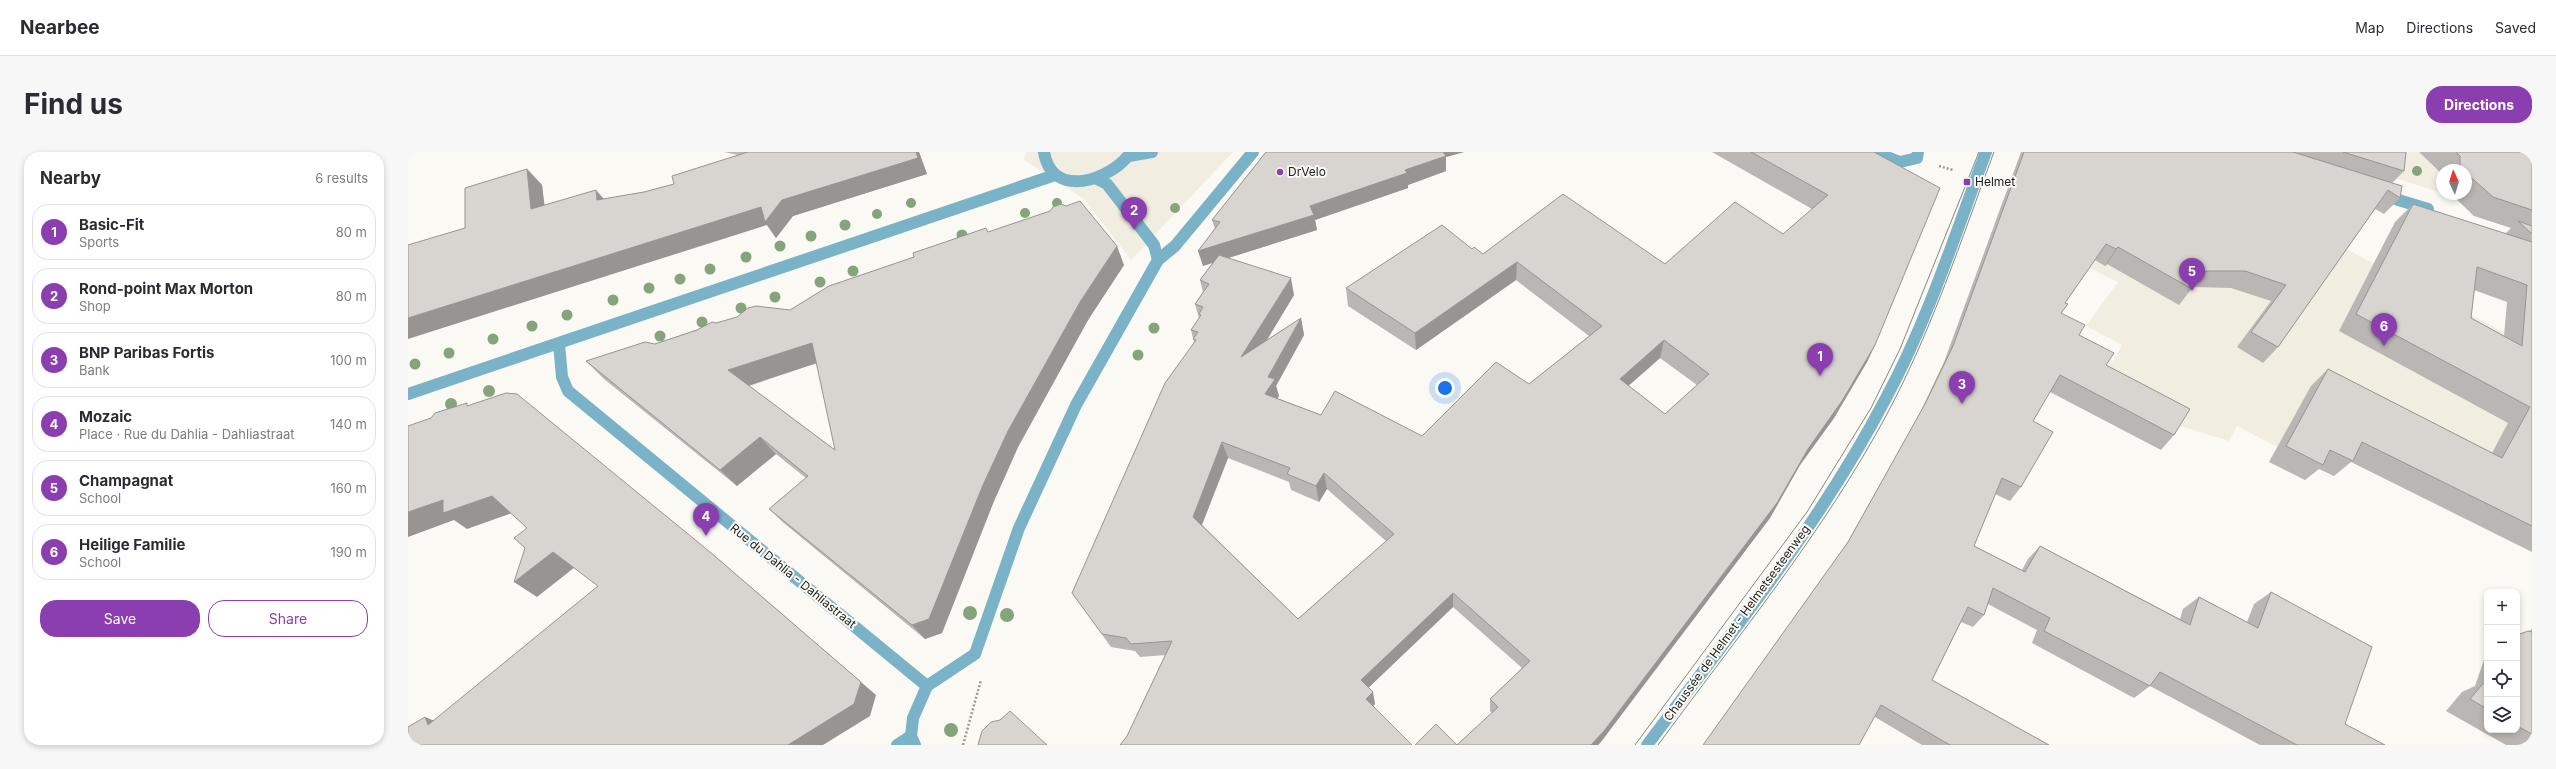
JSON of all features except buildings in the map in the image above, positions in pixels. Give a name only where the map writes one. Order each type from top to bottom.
[{"type":"street","points":[[1044,152],[1044,161],[1055,175],[1075,181],[1098,178],[1116,170],[1130,154],[1152,152]]},
{"type":"street","points":[[897,745],[913,741],[913,718],[927,686],[974,654],[1019,528],[1076,405],[1158,260],[1176,246],[1253,152]]},
{"type":"street","points":[[1874,152],[1897,163],[1910,162],[1917,158],[1918,152]]},
{"type":"street","name":"Chaussée de Helmet - Helmetsesteenweg","points":[[1647,745],[1791,552],[1871,426],[1887,398],[1918,331],[1986,152]]},
{"type":"street","points":[[408,394],[1055,175]]},
{"type":"street","points":[[1098,178],[1107,184],[1154,246],[1158,260]]},
{"type":"street","points":[[2372,192],[2438,212]]},
{"type":"street","name":"Rue du Dahlia - Dahliastraat","points":[[558,344],[562,377],[568,391],[927,686]]},
{"type":"path","points":[[963,745],[985,665],[974,654]]},
{"type":"shaded area","points":[[1027,152],[1233,152],[1131,260],[1084,199],[1023,159]]},
{"type":"shaded area","points":[[2369,152],[2532,152],[2532,215],[2470,200],[2472,200],[2472,164],[2436,164],[2436,191],[2366,169]]},
{"type":"shaded area","points":[[1999,210],[2105,265],[2128,241],[2318,234],[2532,347],[2493,480],[2277,447],[2237,426],[2229,441],[2177,425],[2094,381],[2108,358],[2113,361],[2122,345],[2086,326],[2118,282],[1995,221]]},
{"type":"tram line","points":[[1635,745],[1807,512],[1871,408],[1900,349],[1979,152]]},
{"type":"tram line","points":[[1658,745],[1808,542],[1862,458],[1887,414],[1932,317],[1994,152]]},
{"type":"place","name":"DrVelo","points":[[1280,172]]},
{"type":"place","name":"Helmet","points":[[1967,182]]},
{"type":"place","name":"Rond-point Max Morton","points":[[1134,230]]},
{"type":"place","name":"Champagnat","points":[[2192,291]]},
{"type":"place","name":"Heilige Familie","points":[[2384,346]]},
{"type":"place","name":"Basic-Fit","points":[[1820,376]]},
{"type":"place","name":"BNP Paribas Fortis","points":[[1962,404]]},
{"type":"place","name":"Mozaic","points":[[706,536]]}]
